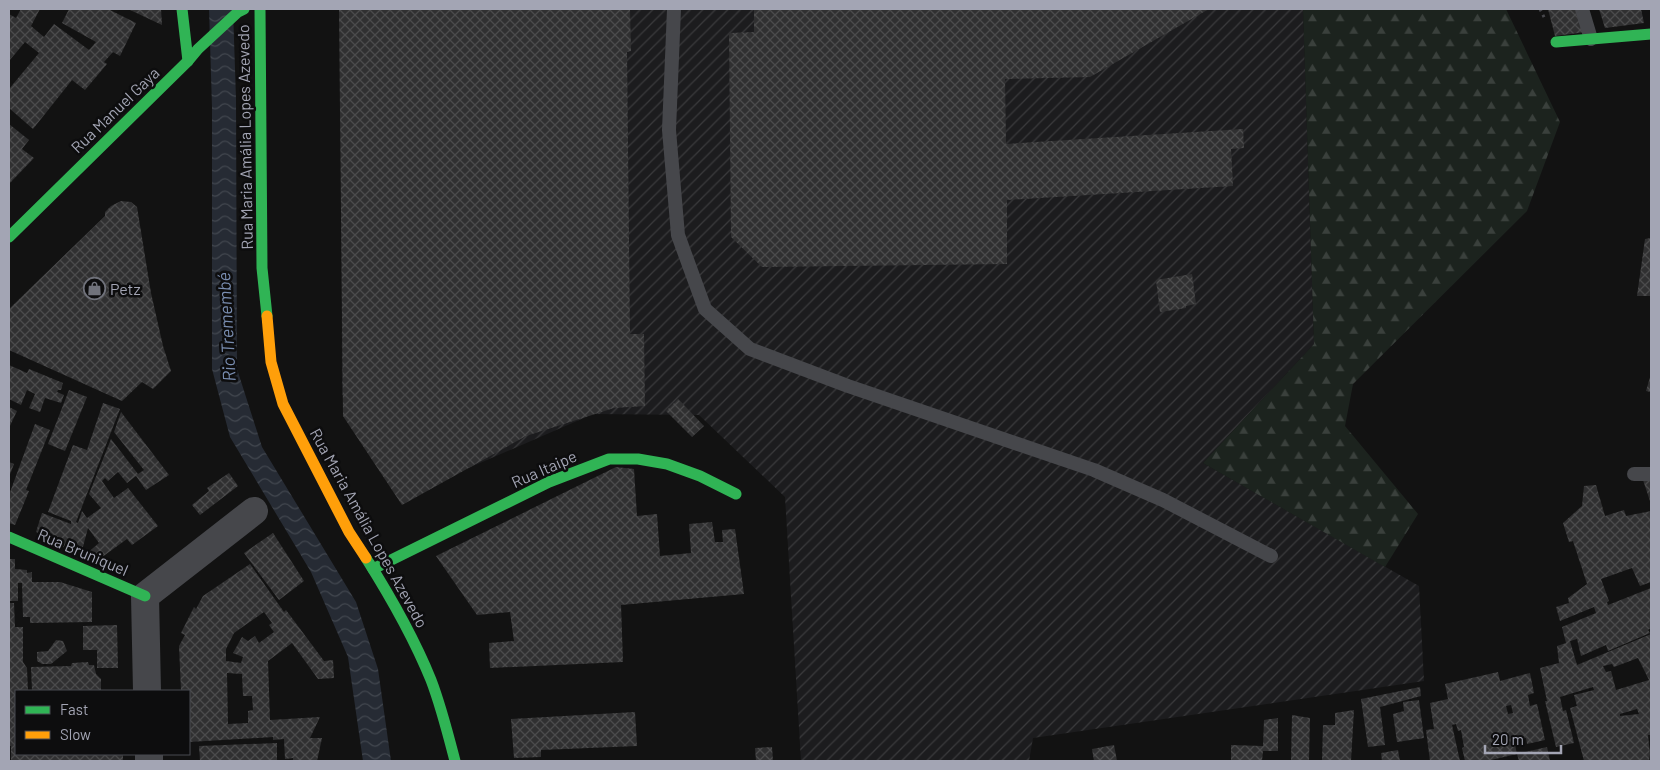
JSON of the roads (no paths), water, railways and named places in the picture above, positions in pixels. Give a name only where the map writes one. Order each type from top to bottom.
[{"type":"street","points":[[182,9],[188,61]]},
{"type":"street","name":"Rua Maria Amália Lopes Azevedo","points":[[260,9],[262,268],[270,362],[283,404],[349,532],[374,570],[408,632],[431,680],[455,761]]},
{"type":"street","name":"Rua Manuel Gaya","points":[[9,237],[198,49],[241,11]]},
{"type":"street","points":[[1556,42],[1630,38],[1651,34]]},
{"type":"street","name":"Rua Itaipe","points":[[374,570],[549,482],[609,459],[638,459],[667,464],[700,476],[736,494]]},
{"type":"street","points":[[147,690],[145,596],[254,511]]},
{"type":"street","name":"Rua Bruniquel","points":[[9,537],[145,596]]},
{"type":"lane","points":[[674,9],[669,130],[678,235],[705,309],[750,349],[848,386],[1094,470],[1163,500],[1271,556]]},
{"type":"lane","points":[[1582,9],[1591,39]]},
{"type":"lane","points":[[1634,474],[1651,474]]},
{"type":"water","name":"Rio Tremembé","points":[[209,9],[233,9],[236,99],[237,369],[262,447],[356,602],[378,669],[391,761],[363,761],[348,657],[311,572],[230,437],[212,369],[212,107]]},
{"type":"place","name":"Petz","points":[[94,289]]}]
